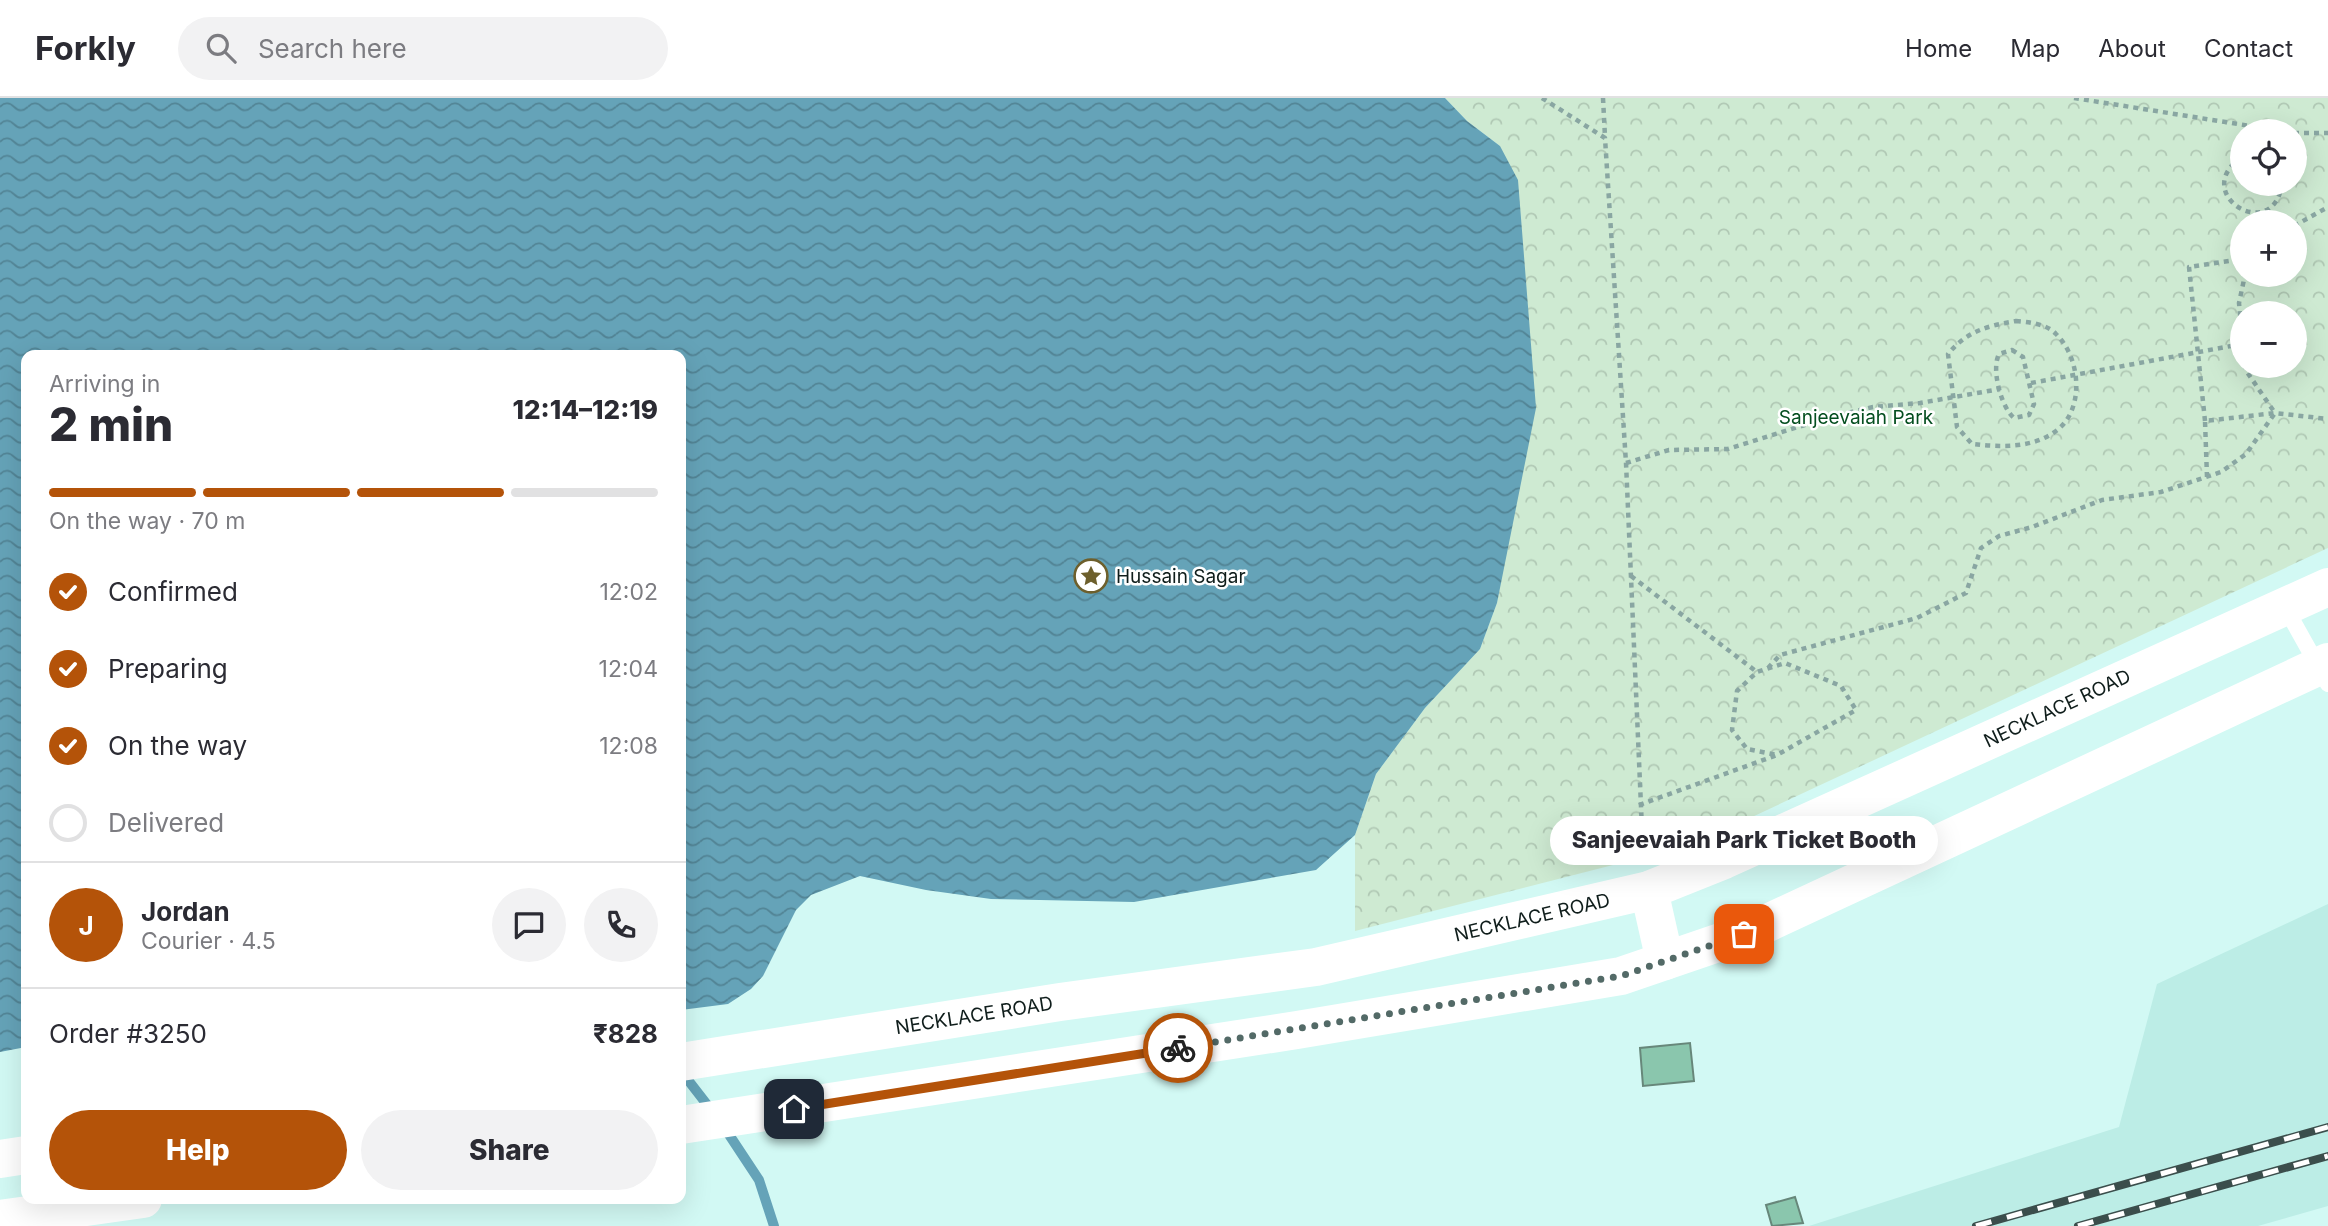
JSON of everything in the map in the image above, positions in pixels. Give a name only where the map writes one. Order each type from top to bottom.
[{"type":"main road","name":"NECKLACE ROAD","points":[[686,1061],[1060,1002],[1316,967],[1649,890],[1724,860],[2284,604],[2328,587]]},
{"type":"main road","points":[[686,1124],[1621,976],[1744,934],[2325,671]]},
{"type":"main road","points":[[1649,890],[1665,961]]},
{"type":"main road","points":[[0,1159],[21,1156]]},
{"type":"main road","points":[[0,1219],[107,1204]]},
{"type":"lane","points":[[2284,604],[2325,671]]},
{"type":"path","points":[[1542,98],[1605,138]]},
{"type":"path","points":[[1604,98],[1626,463],[1639,805],[1649,890]]},
{"type":"path","points":[[2074,98],[2230,123]]},
{"type":"path","points":[[2307,133],[2328,133]]},
{"type":"path","points":[[2230,169],[2227,172],[2225,191],[2236,207],[2245,210]]},
{"type":"path","points":[[2262,210],[2271,207],[2279,196]]},
{"type":"path","points":[[2307,218],[2328,206]]},
{"type":"path","points":[[2207,477],[2205,421],[2189,267],[2230,262]]},
{"type":"path","points":[[2016,321],[2034,323],[2055,333],[2071,355],[2075,375],[2072,414],[2056,432],[2027,444],[2000,447],[1972,444],[1957,427],[1951,396],[1948,354],[1962,337],[1987,326],[2016,321]]},
{"type":"path","points":[[2031,383],[2230,346]]},
{"type":"path","points":[[2012,351],[2023,357],[2031,383],[2034,404],[2029,415],[2014,418],[2005,410],[2000,389],[1995,362],[1999,354],[2012,351]]},
{"type":"path","points":[[2250,378],[2275,413]]},
{"type":"path","points":[[1626,463],[1669,450],[1728,449],[1830,417],[2000,389]]},
{"type":"path","points":[[2205,421],[2275,413],[2328,419]]},
{"type":"path","points":[[1768,668],[1780,655],[1917,618],[1966,593],[1981,548],[1999,536],[2032,527],[2102,500],[2161,492],[2221,472],[2246,454],[2275,413]]},
{"type":"path","points":[[1631,575],[1757,671]]},
{"type":"path","points":[[1639,805],[1777,755],[1856,710],[1841,686],[1785,663],[1757,671],[1737,691],[1732,730],[1747,749],[1777,755]]},
{"type":"shaded area","points":[[2328,904],[2328,1206],[2258,1226],[1809,1226],[2119,1127],[2157,984]]},
{"type":"green space","name":"Sanjeevaiah Park","points":[[1445,98],[2328,98],[2328,548],[1737,824],[1613,865],[1355,931],[1355,835],[1376,774],[1425,708],[1480,649],[1497,603],[1506,548],[1500,146],[1467,121]]},
{"type":"water","name":"Hussain Sagar","points":[[0,98],[1445,98],[1467,121],[1500,146],[1518,180],[1536,408],[1497,603],[1480,649],[1425,708],[1376,774],[1355,835],[1316,870],[1134,902],[991,899],[926,890],[860,876],[811,895],[796,910],[763,976],[751,989],[728,1004],[686,1009],[686,350],[21,350],[21,1048],[0,1052]]},
{"type":"building","points":[[1690,1043],[1694,1081],[1643,1086],[1640,1048]]},
{"type":"building","points":[[1795,1197],[1803,1223],[1772,1226],[1766,1205]]},
{"type":"waterway","points":[[686,1077],[712,1111]]},
{"type":"waterway","points":[[724,1127],[759,1180],[774,1226]]},
{"type":"railway","points":[[1976,1226],[2328,1127]]},
{"type":"railway","points":[[2078,1226],[2328,1156]]},
{"type":"way so far","points":[[1178,1048],[1621,976],[1744,934]]},
{"type":"place","name":"Hussain Sagar","points":[[1091,576]]},
{"type":"place","name":"Sanjeevaiah Park Ticket Booth","points":[[1744,934]]},
{"type":"route","points":[[794,1109],[1178,1048]]}]
